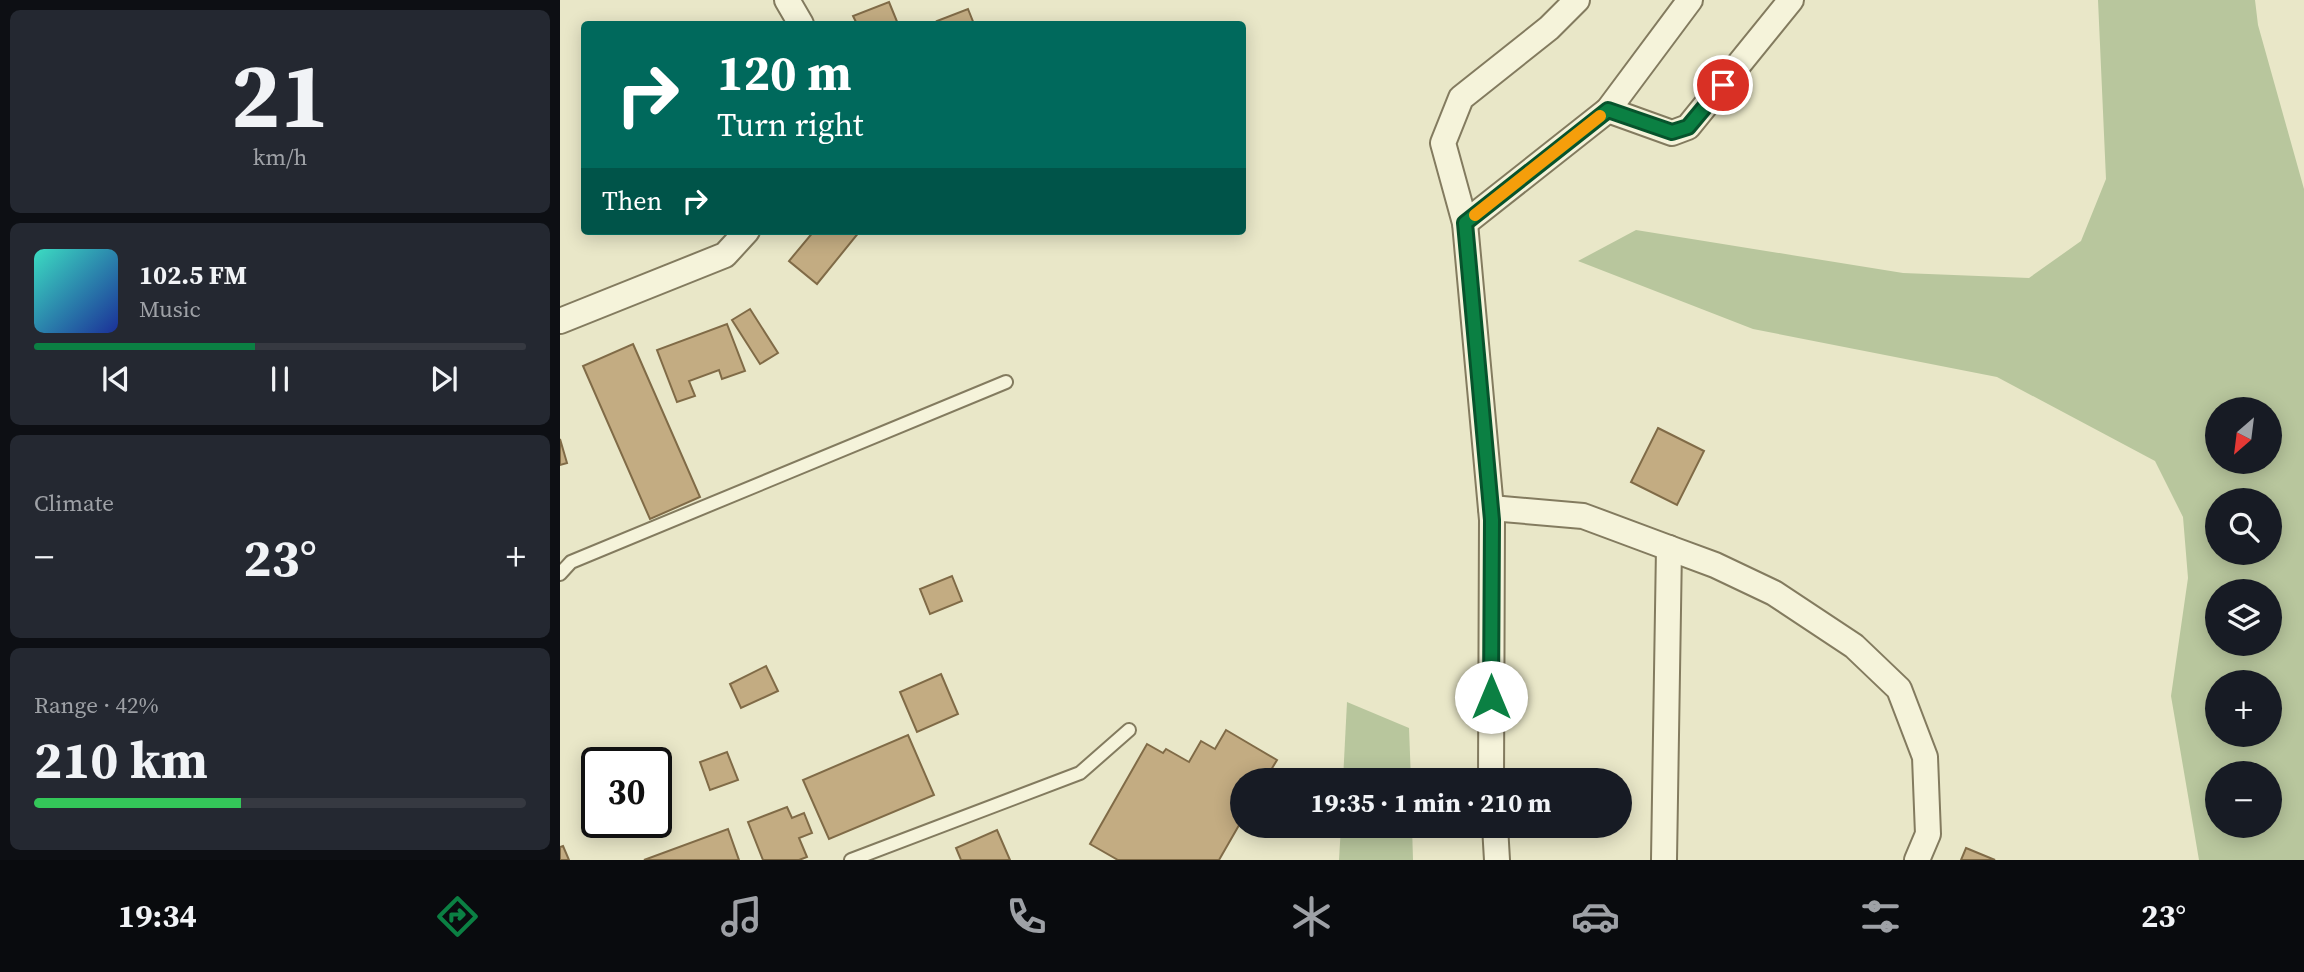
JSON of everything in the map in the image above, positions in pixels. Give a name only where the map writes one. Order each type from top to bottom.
[{"type":"street","points":[[787,0],[799,21]]},
{"type":"street","points":[[1491,768],[1491,508],[1465,223],[1443,143],[1461,98],[1549,28],[1577,0]]},
{"type":"street","points":[[1465,223],[1608,110],[1690,0]]},
{"type":"street","points":[[1608,110],[1672,132],[1688,127],[1791,0]]},
{"type":"street","points":[[560,321],[725,255],[743,235]]},
{"type":"street","points":[[1491,508],[1583,516],[1715,565],[1774,593],[1854,646],[1899,689],[1925,757],[1928,834],[1917,860]]},
{"type":"street","points":[[1664,860],[1669,548]]},
{"type":"street","points":[[1496,838],[1497,860]]},
{"type":"lane","points":[[560,574],[571,562],[1006,382]]},
{"type":"lane","points":[[851,860],[1080,772],[1129,730]]},
{"type":"green space","points":[[2098,0],[2255,0],[2258,25],[2304,189],[2304,860],[2199,860],[2171,696],[2188,578],[2183,517],[2155,461],[1997,377],[1753,329],[1578,261],[1636,230],[1903,273],[2029,278],[2081,241],[2106,179]]},
{"type":"green space","points":[[1347,702],[1409,728],[1411,768],[1344,768]]},
{"type":"green space","points":[[1340,838],[1412,838],[1413,860],[1339,860]]},
{"type":"building","points":[[889,2],[897,21],[856,21],[853,16]]},
{"type":"building","points":[[968,9],[973,21],[937,21]]},
{"type":"building","points":[[811,235],[857,235],[817,284],[789,261]]},
{"type":"building","points":[[750,309],[778,353],[760,364],[732,320]]},
{"type":"building","points":[[727,324],[745,371],[722,379],[719,370],[689,381],[695,396],[677,402],[657,350]]},
{"type":"building","points":[[633,344],[700,497],[650,519],[583,366]]},
{"type":"building","points":[[1658,428],[1704,451],[1677,505],[1631,482]]},
{"type":"building","points":[[560,439],[567,463],[560,465]]},
{"type":"building","points":[[952,576],[962,601],[930,614],[920,589]]},
{"type":"building","points":[[766,666],[778,691],[741,708],[730,684]]},
{"type":"building","points":[[941,674],[958,714],[917,732],[900,692]]},
{"type":"building","points":[[1226,730],[1277,760],[1272,768],[1230,768],[1232,838],[1219,860],[1118,860],[1090,844],[1147,744],[1163,753],[1166,749],[1189,762],[1201,741],[1215,749]]},
{"type":"building","points":[[908,735],[934,795],[829,839],[803,780]]},
{"type":"building","points":[[727,752],[738,780],[710,790],[700,762]]},
{"type":"building","points":[[787,807],[792,818],[804,813],[812,833],[799,838],[807,857],[799,860],[763,860],[748,822]]},
{"type":"building","points":[[728,829],[739,860],[644,860]]},
{"type":"building","points":[[997,830],[1010,860],[961,860],[956,848]]},
{"type":"building","points":[[563,846],[569,860],[560,860],[560,847]]},
{"type":"building","points":[[1966,848],[1995,860],[1961,860]]},
{"type":"slow traffic","points":[[1475,215],[1600,116]]},
{"type":"route","points":[[1491,697],[1492,520],[1465,223],[1608,110],[1672,132],[1688,127],[1723,85]]}]
